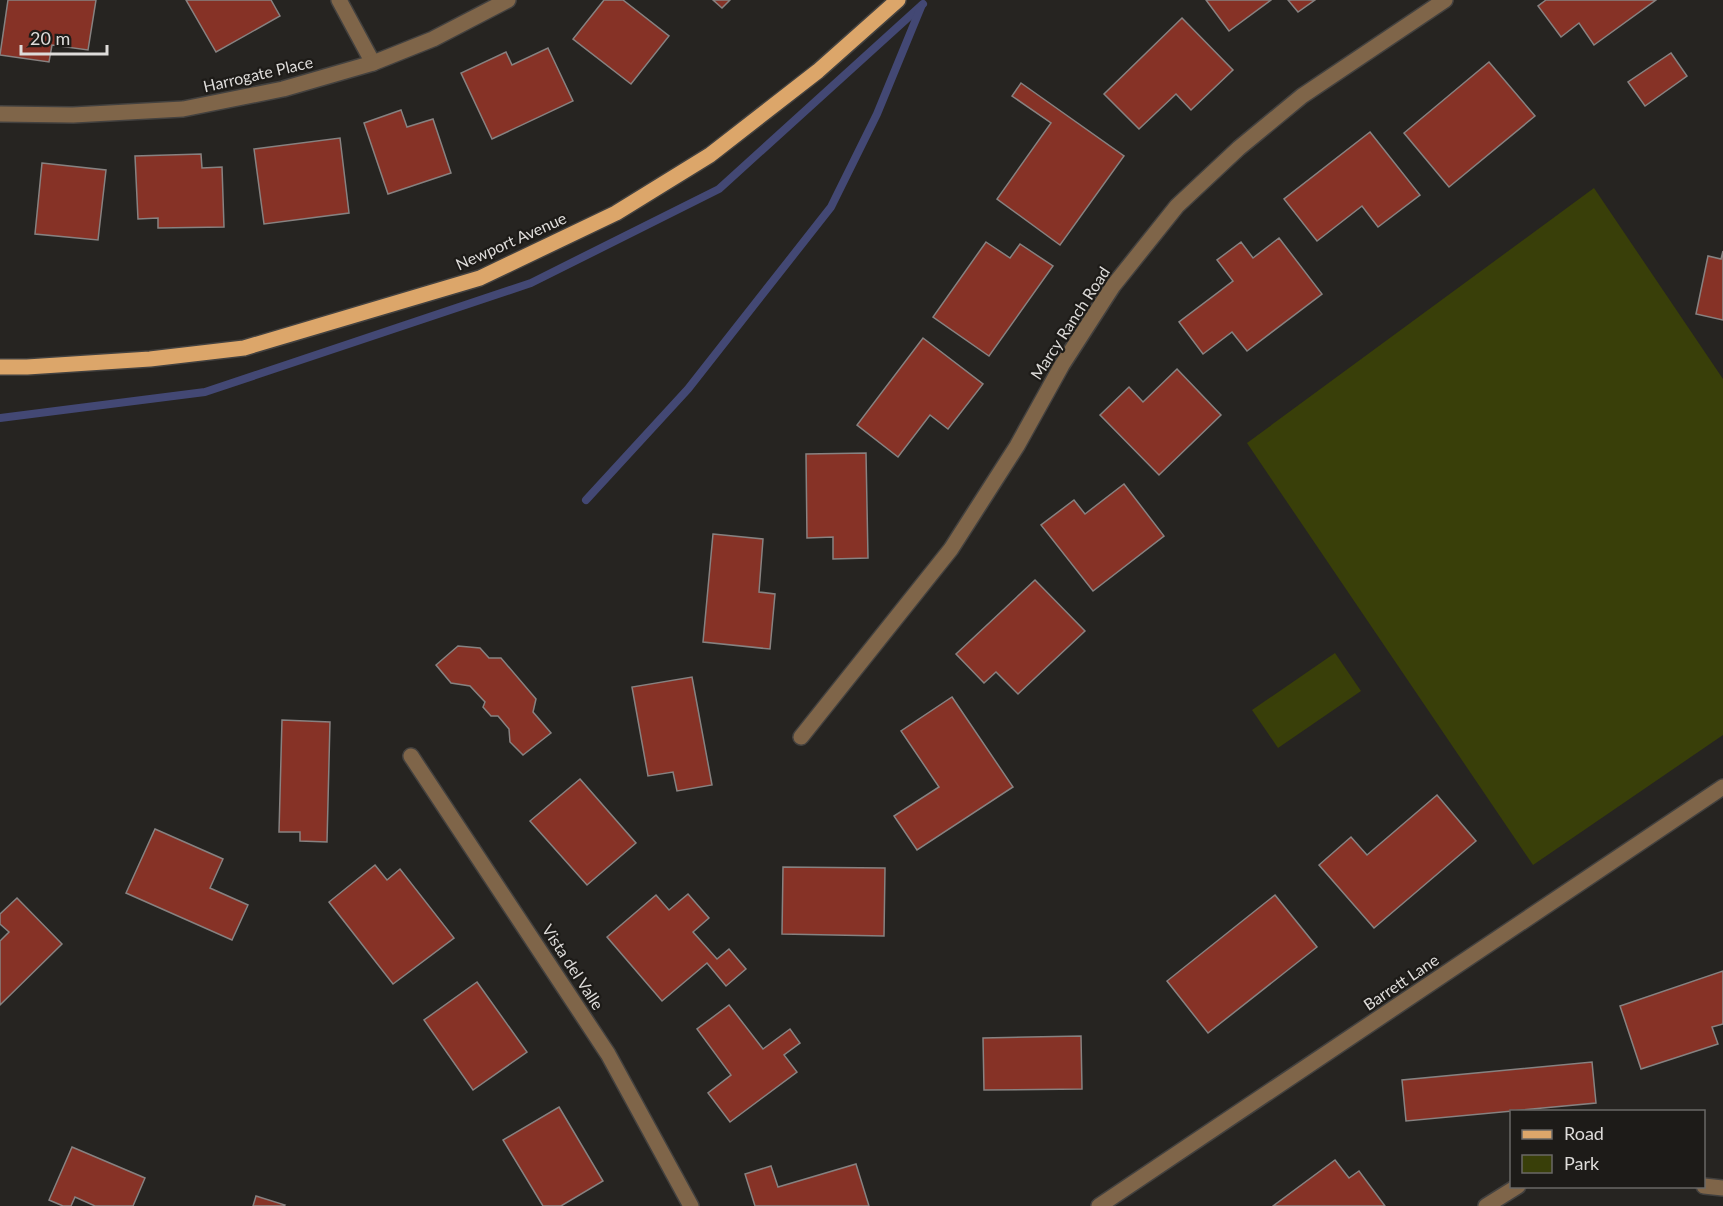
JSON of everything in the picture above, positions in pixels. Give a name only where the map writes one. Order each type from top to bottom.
[{"type":"main road","name":"Newport Avenue","points":[[0,367],[150,359],[244,348],[480,278],[616,213],[710,154],[818,71],[898,0]]},
{"type":"street","points":[[339,0],[373,63]]},
{"type":"street","name":"Harrogate Place","points":[[0,114],[73,115],[183,109],[284,89],[373,63],[432,39],[508,0]]},
{"type":"street","name":"Marcy Ranch Road","points":[[801,737],[951,549],[1017,446],[1062,365],[1106,296],[1177,206],[1239,148],[1302,96],[1445,0]]},
{"type":"street","name":"Vista del Valle","points":[[411,756],[608,1054],[691,1206]]},
{"type":"street","name":"Barrett Lane","points":[[1098,1206],[1723,787]]},
{"type":"street","points":[[1705,1186],[1723,1188]]},
{"type":"street","points":[[1486,1206],[1515,1188]]},
{"type":"green space","points":[[1594,188],[1723,379],[1723,735],[1533,865],[1247,443]]},
{"type":"green space","points":[[1335,653],[1361,691],[1278,748],[1252,710]]},
{"type":"building","points":[[8,0],[96,0],[88,50],[52,45],[49,62],[0,55]]},
{"type":"building","points":[[186,0],[271,0],[280,16],[216,52]]},
{"type":"building","points":[[604,0],[623,0],[669,36],[631,84],[573,39]]},
{"type":"building","points":[[713,0],[730,0],[722,8]]},
{"type":"building","points":[[1206,0],[1271,0],[1229,31]]},
{"type":"building","points":[[1288,0],[1315,0],[1298,12]]},
{"type":"building","points":[[1546,0],[1656,0],[1594,45],[1579,23],[1561,37],[1538,6]]},
{"type":"building","points":[[1182,18],[1233,70],[1191,110],[1176,94],[1139,129],[1104,94]]},
{"type":"building","points":[[548,48],[573,101],[492,139],[461,73],[506,52],[512,65]]},
{"type":"building","points":[[1671,53],[1687,76],[1645,106],[1628,82]]},
{"type":"building","points":[[1489,62],[1535,116],[1449,187],[1404,133]]},
{"type":"building","points":[[1021,83],[1124,156],[1060,245],[997,199],[1051,123],[1012,96]]},
{"type":"building","points":[[401,110],[407,127],[433,119],[451,173],[388,194],[364,123]]},
{"type":"building","points":[[1370,132],[1420,195],[1378,227],[1362,206],[1317,241],[1284,199]]},
{"type":"building","points":[[340,138],[349,213],[264,224],[254,149]]},
{"type":"building","points":[[201,154],[202,168],[222,167],[224,227],[158,228],[158,218],[138,219],[135,156]]},
{"type":"building","points":[[42,163],[106,170],[98,240],[35,234]]},
{"type":"building","points":[[1279,238],[1322,294],[1247,351],[1232,332],[1203,354],[1179,322],[1233,281],[1217,260],[1241,242],[1253,258]]},
{"type":"building","points":[[986,242],[1010,258],[1020,244],[1053,266],[989,356],[933,317]]},
{"type":"building","points":[[1723,251],[1723,320],[1696,314],[1708,256],[1721,259]]},
{"type":"building","points":[[923,338],[983,384],[948,429],[930,415],[898,457],[857,425]]},
{"type":"building","points":[[1177,369],[1221,415],[1159,475],[1100,415],[1129,387],[1143,402]]},
{"type":"building","points":[[866,453],[868,558],[833,559],[833,537],[807,538],[806,454]]},
{"type":"building","points":[[1124,484],[1164,536],[1093,591],[1041,525],[1074,500],[1085,514]]},
{"type":"building","points":[[713,534],[763,539],[759,592],[775,594],[770,649],[703,642]]},
{"type":"building","points":[[1035,580],[1085,631],[1018,694],[996,672],[984,683],[956,654]]},
{"type":"building","points":[[458,646],[480,648],[489,658],[501,658],[536,699],[533,712],[551,733],[523,755],[510,742],[509,729],[498,716],[491,716],[483,707],[485,702],[470,686],[451,683],[436,665]]},
{"type":"building","points":[[692,677],[712,785],[677,791],[673,772],[648,776],[632,687]]},
{"type":"building","points":[[952,697],[1013,787],[917,850],[894,816],[939,787],[901,731]]},
{"type":"building","points":[[282,720],[330,722],[327,842],[300,841],[300,832],[279,832]]},
{"type":"building","points":[[580,779],[636,843],[587,885],[530,821]]},
{"type":"building","points":[[1437,795],[1476,841],[1374,928],[1319,865],[1351,837],[1367,855]]},
{"type":"building","points":[[155,829],[223,859],[210,888],[248,905],[232,940],[126,893]]},
{"type":"building","points":[[375,865],[387,880],[400,869],[454,938],[393,984],[329,902]]},
{"type":"building","points":[[783,867],[885,868],[884,936],[782,934]]},
{"type":"building","points":[[688,894],[709,918],[693,932],[717,959],[729,949],[746,969],[726,986],[707,963],[662,1001],[607,937],[656,895],[669,910]]},
{"type":"building","points":[[1275,895],[1317,947],[1208,1033],[1167,981]]},
{"type":"building","points":[[17,898],[62,944],[0,1005],[0,941],[9,932],[0,924],[0,914]]},
{"type":"building","points":[[1723,971],[1723,1024],[1712,1027],[1718,1044],[1641,1069],[1620,1006]]},
{"type":"building","points":[[477,982],[527,1052],[473,1090],[424,1020]]},
{"type":"building","points":[[729,1005],[763,1049],[790,1029],[800,1043],[784,1055],[797,1072],[730,1122],[708,1093],[731,1075],[697,1029]]},
{"type":"building","points":[[1081,1036],[1082,1089],[984,1090],[983,1038]]},
{"type":"building","points":[[1592,1062],[1596,1103],[1406,1121],[1402,1080]]},
{"type":"building","points":[[559,1107],[603,1181],[561,1206],[543,1206],[503,1140]]},
{"type":"building","points":[[72,1147],[145,1178],[133,1206],[95,1206],[75,1197],[71,1206],[63,1206],[49,1200]]},
{"type":"building","points":[[1335,1160],[1349,1178],[1359,1171],[1385,1206],[1273,1206]]},
{"type":"building","points":[[856,1164],[869,1206],[755,1206],[745,1174],[771,1166],[778,1187]]},
{"type":"building","points":[[256,1196],[285,1205],[253,1206]]},
{"type":"waterway","points":[[0,418],[205,392],[531,283],[719,189],[923,4]]},
{"type":"waterway","points":[[586,500],[688,389],[831,207],[877,114],[921,7]]}]
